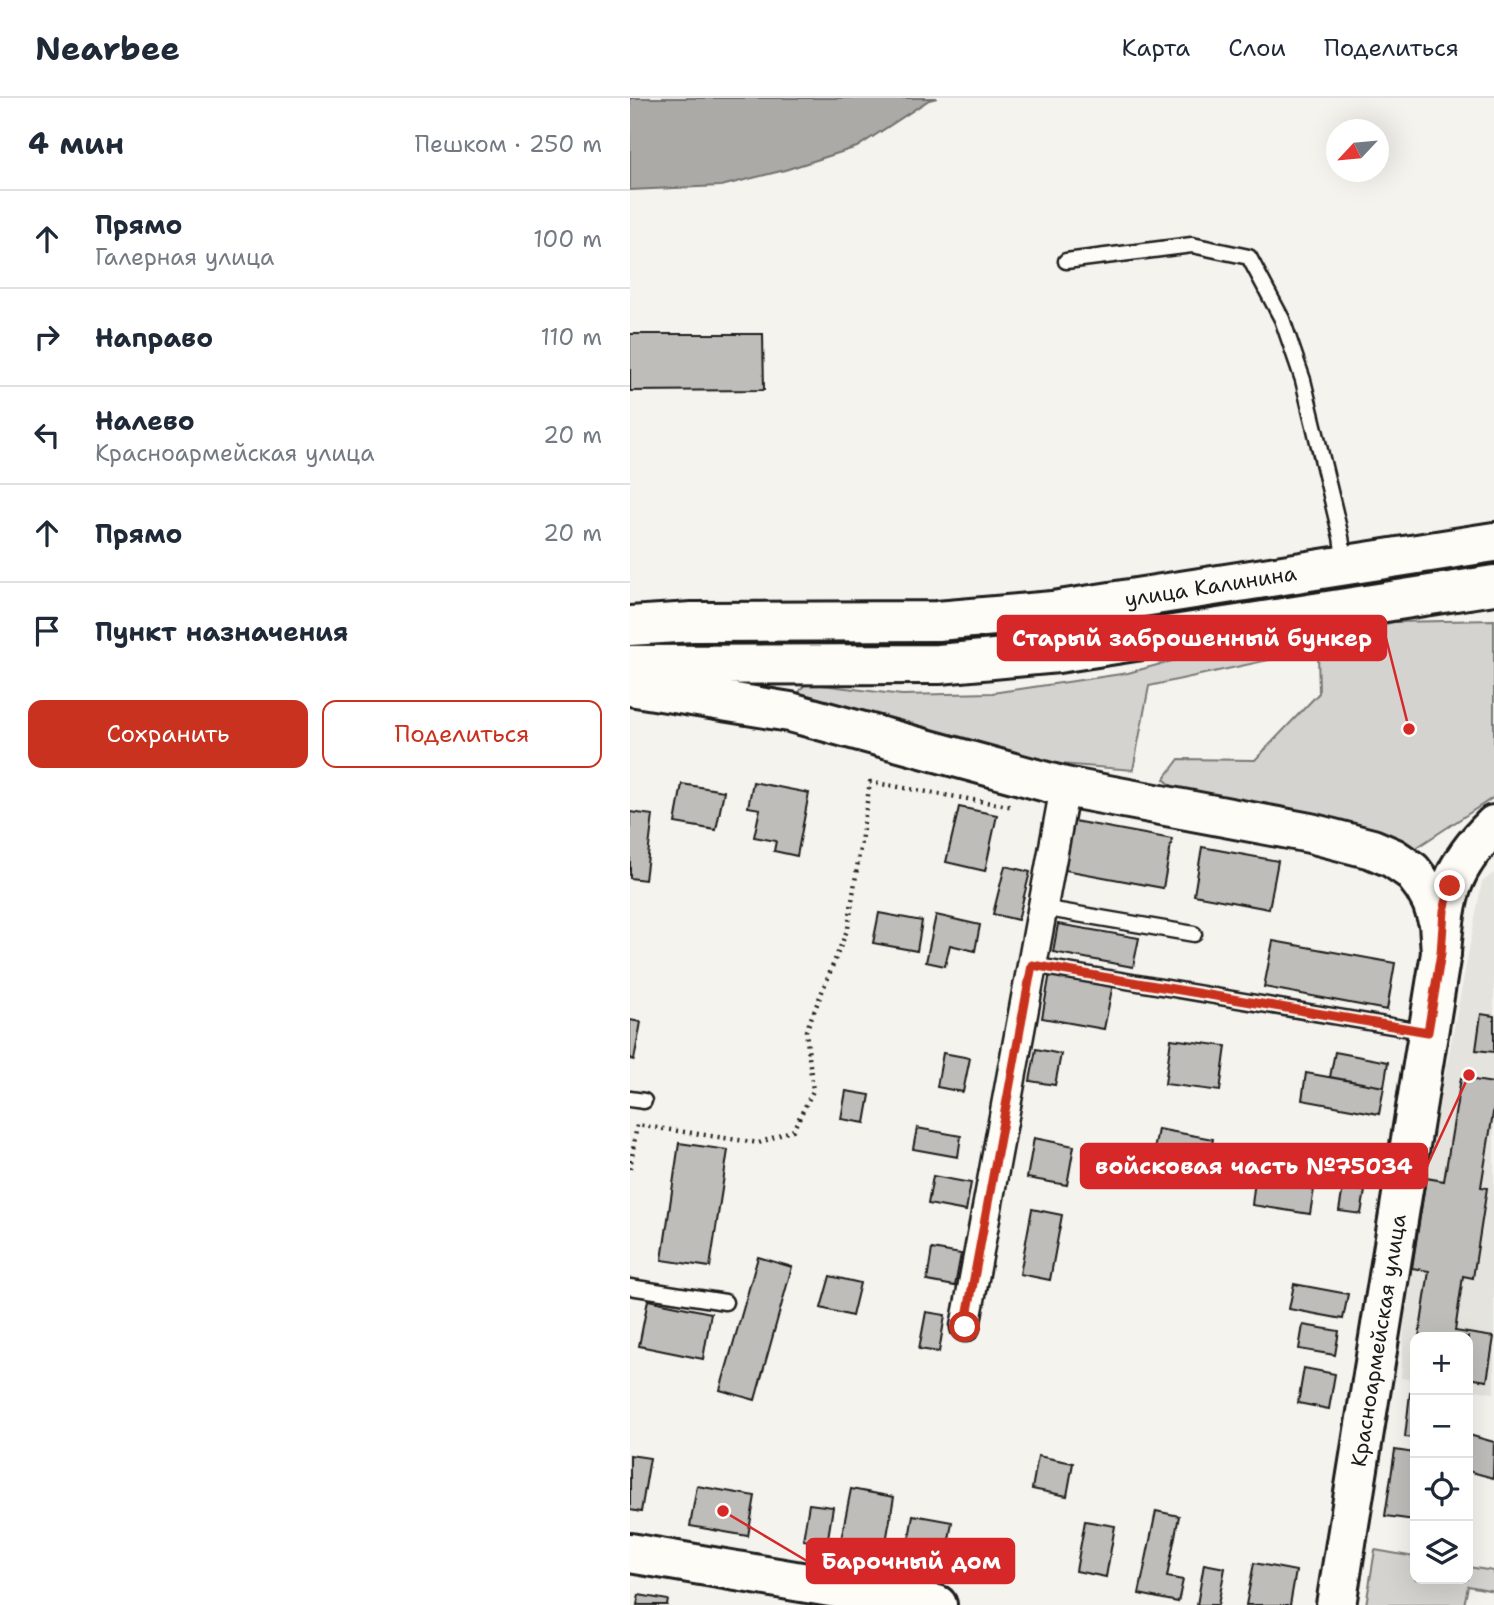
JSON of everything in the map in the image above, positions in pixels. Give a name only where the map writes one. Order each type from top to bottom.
[{"type":"main road","name":"улица Калинина","points":[[630,626],[692,622],[937,621],[1053,611],[1494,542]]},
{"type":"main road","name":"улица Калинина","points":[[630,665],[939,664],[1058,653],[1494,585]]},
{"type":"main road","points":[[630,686],[790,712],[1062,802],[1310,833],[1344,840],[1382,853],[1412,871],[1432,902],[1439,923],[1441,953]]},
{"type":"main road","points":[[1441,953],[1444,911],[1450,886],[1472,848],[1494,825]]},
{"type":"main road","name":"Красноармейская улица","points":[[1336,1605],[1441,953]]},
{"type":"main road","points":[[630,1553],[937,1605]]},
{"type":"street","points":[[965,1327],[1062,802]]},
{"type":"lane","points":[[1066,261],[1192,246],[1249,257],[1282,319],[1303,380],[1341,537],[1345,566]]},
{"type":"lane","points":[[1042,908],[1194,934]]},
{"type":"lane","points":[[1032,965],[1428,1032]]},
{"type":"lane","points":[[630,1287],[725,1302]]},
{"type":"path","points":[[630,1169],[638,1125],[759,1143],[793,1130],[813,1091],[806,1031],[848,928],[870,782],[1062,802]]},
{"type":"shaded area","points":[[630,98],[937,98],[929,100],[857,147],[785,170],[721,186],[630,190]]},
{"type":"shaded area","points":[[1494,620],[1494,797],[1416,848],[1365,830],[1180,793],[1164,779],[1179,759],[1255,760],[1319,693],[1318,653],[1336,635],[1394,622]]},
{"type":"shaded area","points":[[1292,628],[1287,656],[1149,686],[1133,770],[1023,761],[796,696],[806,683],[902,695],[992,693],[1128,673]]},
{"type":"shaded area","points":[[1494,873],[1494,1393],[1473,1390],[1473,1332],[1410,1332],[1410,1379],[1401,1378],[1408,1268],[1482,882]]},
{"type":"shaded area","points":[[1375,1550],[1410,1556],[1410,1584],[1473,1584],[1473,1568],[1494,1571],[1494,1591],[1468,1586],[1464,1605],[1366,1605]]},
{"type":"building","points":[[630,334],[763,334],[764,390],[630,391]]},
{"type":"building","points":[[753,782],[809,793],[797,856],[774,851],[776,841],[754,837],[760,809],[748,807]]},
{"type":"building","points":[[682,784],[724,791],[716,830],[675,823]]},
{"type":"building","points":[[959,807],[997,815],[985,871],[946,862]]},
{"type":"building","points":[[630,812],[653,815],[645,880],[630,878]]},
{"type":"building","points":[[1074,821],[1172,839],[1163,888],[1065,870]]},
{"type":"building","points":[[1202,847],[1278,861],[1269,909],[1194,895]]},
{"type":"building","points":[[1005,866],[1030,872],[1018,920],[993,914]]},
{"type":"building","points":[[879,913],[922,921],[917,951],[873,943]]},
{"type":"building","points":[[936,915],[980,925],[975,951],[950,945],[945,966],[926,962]]},
{"type":"building","points":[[1058,924],[1139,938],[1133,967],[1053,952]]},
{"type":"building","points":[[1273,941],[1395,963],[1387,1010],[1264,987]]},
{"type":"building","points":[[1050,973],[1113,984],[1104,1029],[1042,1018]]},
{"type":"building","points":[[1481,1014],[1494,1016],[1494,1052],[1476,1050]]},
{"type":"building","points":[[630,1020],[641,1022],[634,1060],[630,1059]]},
{"type":"building","points":[[1171,1039],[1226,1046],[1220,1091],[1165,1084]]},
{"type":"building","points":[[1036,1049],[1061,1054],[1055,1085],[1030,1081]]},
{"type":"building","points":[[1335,1052],[1388,1062],[1384,1087],[1330,1077]]},
{"type":"building","points":[[943,1053],[970,1058],[963,1092],[937,1087]]},
{"type":"building","points":[[1306,1073],[1384,1087],[1379,1114],[1302,1100]]},
{"type":"building","points":[[1461,1078],[1494,1083],[1494,1107],[1481,1187],[1487,1188],[1473,1278],[1463,1276],[1455,1331],[1462,1332],[1420,1332],[1429,1271],[1412,1268],[1426,1178],[1444,1181]]},
{"type":"building","points":[[846,1091],[870,1095],[865,1123],[841,1119]]},
{"type":"building","points":[[917,1128],[961,1136],[958,1157],[913,1149]]},
{"type":"building","points":[[1158,1129],[1213,1139],[1205,1182],[1150,1172]]},
{"type":"building","points":[[1034,1138],[1074,1146],[1067,1185],[1027,1178]]},
{"type":"building","points":[[679,1143],[728,1150],[710,1267],[662,1260]]},
{"type":"building","points":[[933,1176],[971,1183],[966,1211],[928,1204]]},
{"type":"building","points":[[1255,1180],[1314,1189],[1310,1214],[1252,1205]]},
{"type":"building","points":[[1343,1187],[1365,1191],[1361,1214],[1339,1211]]},
{"type":"building","points":[[1032,1209],[1062,1215],[1050,1280],[1020,1274]]},
{"type":"building","points":[[932,1249],[961,1254],[955,1286],[927,1281]]},
{"type":"building","points":[[758,1257],[792,1267],[755,1400],[720,1390]]},
{"type":"building","points":[[830,1276],[860,1283],[852,1316],[821,1308]]},
{"type":"building","points":[[1294,1284],[1348,1294],[1343,1319],[1289,1309]]},
{"type":"building","points":[[648,1300],[711,1313],[703,1359],[639,1346]]},
{"type":"building","points":[[926,1312],[945,1315],[939,1352],[919,1349]]},
{"type":"building","points":[[1303,1325],[1339,1331],[1335,1355],[1299,1349]]},
{"type":"building","points":[[1473,1334],[1494,1337],[1487,1381],[1473,1379]]},
{"type":"building","points":[[1304,1368],[1335,1374],[1329,1409],[1298,1403]]},
{"type":"building","points":[[1410,1393],[1410,1438],[1405,1437]]},
{"type":"building","points":[[1473,1436],[1494,1442],[1493,1478],[1473,1472]]},
{"type":"building","points":[[1395,1450],[1410,1452],[1410,1519],[1385,1516]]},
{"type":"building","points":[[630,1455],[650,1458],[641,1512],[630,1510]]},
{"type":"building","points":[[1038,1456],[1073,1463],[1067,1496],[1032,1489]]},
{"type":"building","points":[[697,1486],[755,1496],[748,1536],[690,1526]]},
{"type":"building","points":[[851,1489],[894,1497],[884,1553],[840,1545]]},
{"type":"building","points":[[809,1504],[833,1507],[827,1544],[803,1540]]},
{"type":"building","points":[[1156,1511],[1179,1516],[1167,1577],[1183,1580],[1178,1602],[1139,1594]]},
{"type":"building","points":[[913,1515],[952,1522],[944,1569],[905,1562]]},
{"type":"building","points":[[1085,1521],[1115,1526],[1106,1577],[1076,1571]]},
{"type":"building","points":[[1254,1563],[1296,1571],[1290,1605],[1246,1605]]},
{"type":"building","points":[[1204,1564],[1225,1568],[1218,1605],[1197,1605]]},
{"type":"building","points":[[639,1595],[668,1600],[667,1605],[637,1605]]},
{"type":"place","name":"Старый заброшенный бункер","points":[[1409,729]]},
{"type":"place","name":"войсковая часть №75034","points":[[1469,1075]]},
{"type":"place","name":"Барочный дом","points":[[723,1511]]},
{"type":"route","points":[[965,1327],[1032,965],[1428,1032],[1441,953],[1444,911],[1450,886]]}]
